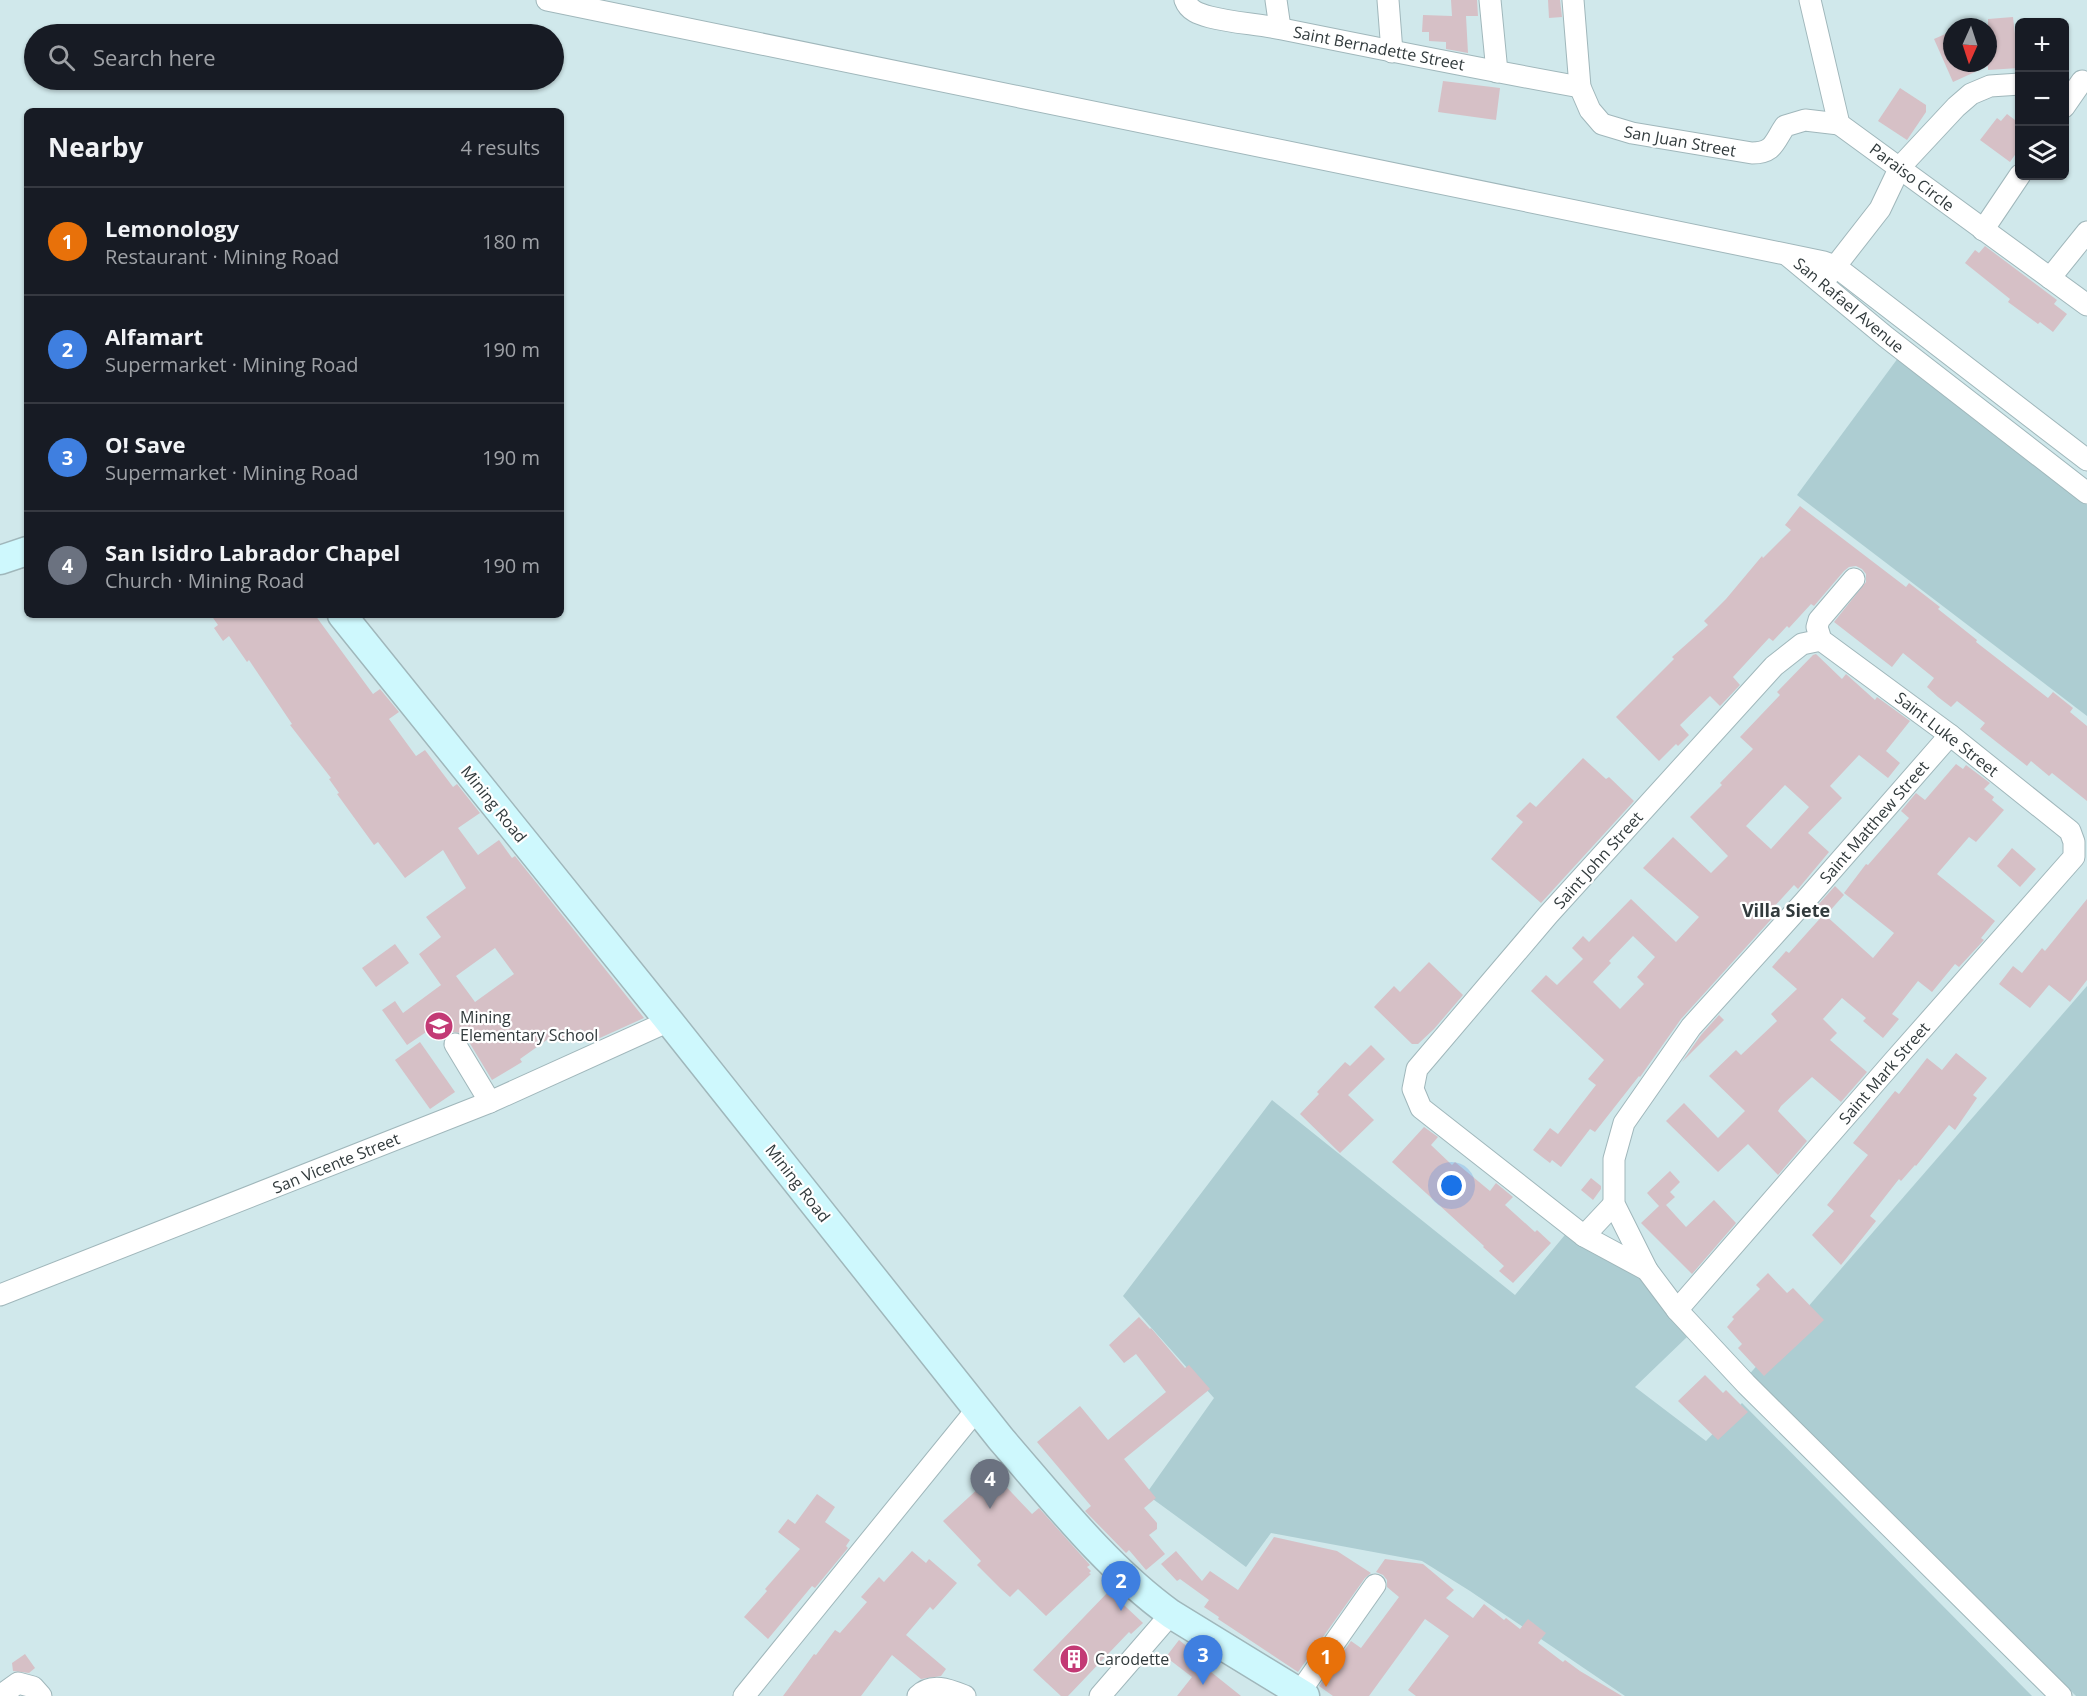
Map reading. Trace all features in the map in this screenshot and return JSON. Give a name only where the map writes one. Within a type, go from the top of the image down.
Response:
[{"type":"street","points":[[547,0],[1787,254]]},
{"type":"street","name":"Saint Bernadette Street","points":[[1185,0],[1187,7],[1209,17],[1280,28],[1392,52],[1580,87]]},
{"type":"street","points":[[1276,0],[1280,28]]},
{"type":"street","points":[[1388,0],[1392,52]]},
{"type":"street","points":[[1490,0],[1497,72]]},
{"type":"street","name":"San Juan Street","points":[[1573,0],[1580,87],[1590,110],[1602,124],[1615,129],[1740,152],[1762,153],[1771,150],[1785,126],[1805,120],[1839,124]]},
{"type":"street","points":[[1810,0],[1839,124]]},
{"type":"street","points":[[2069,98],[2078,81]]},
{"type":"street","points":[[1822,283],[1880,209],[1900,167],[1956,107],[1971,94],[1990,86],[2015,84]]},
{"type":"street","name":"Paraiso Circle","points":[[1839,124],[2087,305]]},
{"type":"street","points":[[1983,230],[2016,180]]},
{"type":"street","points":[[2050,278],[2087,232]]},
{"type":"street","name":"San Rafael Avenue","points":[[1787,254],[1813,258],[1835,266],[2087,460]]},
{"type":"street","name":"San Rafael Avenue","points":[[1787,254],[1886,337],[2087,493]]},
{"type":"street","points":[[1970,403],[1987,383]]},
{"type":"street","points":[[0,561],[24,552]]},
{"type":"street","points":[[1821,640],[1817,627],[1819,620],[1854,579]]},
{"type":"street","name":"Mining Road","points":[[344,618],[977,1409],[1087,1536],[1137,1587],[1171,1614],[1302,1694]]},
{"type":"street","name":"Saint Luke Street","points":[[1821,640],[1950,735],[2070,831]]},
{"type":"street","name":"Saint John Street","points":[[1584,1236],[1421,1108],[1413,1089],[1417,1069],[1548,915],[1774,666],[1802,644],[1821,640]]},
{"type":"street","name":"Saint Matthew Street","points":[[1647,1270],[1614,1204],[1614,1159],[1624,1123],[1691,1027],[1950,735]]},
{"type":"street","name":"Saint Mark Street","points":[[1677,1310],[2074,857],[2074,842],[2070,831]]},
{"type":"street","name":"San Vicente Street","points":[[0,1295],[490,1102],[669,1021]]},
{"type":"street","points":[[455,1044],[490,1102]]},
{"type":"street","points":[[1614,1204],[1584,1236],[1647,1270],[1677,1310],[1746,1384],[2061,1696]]},
{"type":"street","points":[[744,1696],[977,1409]]},
{"type":"street","points":[[1302,1694],[1375,1585]]},
{"type":"street","points":[[1100,1696],[1171,1614]]},
{"type":"street","points":[[0,1696],[18,1683],[33,1687],[41,1696]]},
{"type":"street","points":[[918,1696],[921,1692],[942,1687],[965,1696]]},
{"type":"shaded area","points":[[1898,358],[2087,505],[2087,716],[1797,495]]},
{"type":"shaded area","points":[[2087,986],[2087,1696],[2076,1696],[1747,1377]]},
{"type":"shaded area","points":[[1272,1100],[1515,1295],[1569,1230],[1636,1274],[1687,1337],[1635,1387],[1706,1441],[1742,1403],[2032,1696],[1625,1696],[1422,1561],[1271,1533],[1246,1567],[1146,1494],[1214,1398],[1123,1296]]},
{"type":"building","points":[[1451,0],[1477,0],[1478,16],[1466,16],[1468,53],[1446,49],[1446,42],[1429,41],[1429,32],[1422,32],[1423,15],[1452,16]]},
{"type":"building","points":[[1548,0],[1560,0],[1562,17],[1549,18]]},
{"type":"building","points":[[2013,17],[2015,68],[1997,69],[1997,18]]},
{"type":"building","points":[[1943,35],[1943,59],[1934,39]]},
{"type":"building","points":[[1949,72],[1975,72],[1953,82]]},
{"type":"building","points":[[1443,81],[1500,88],[1496,120],[1438,112]]},
{"type":"building","points":[[1900,88],[1926,105],[1926,112],[1907,140],[1878,121]]},
{"type":"building","points":[[2007,114],[2015,120],[2015,155],[2010,162],[1980,140],[1997,118],[2001,121]]},
{"type":"building","points":[[1985,246],[2057,300],[2054,304],[2067,314],[2053,332],[2008,302],[2010,299],[1965,263],[1975,250],[1979,253]]},
{"type":"building","points":[[1800,506],[1906,587],[1909,583],[1940,607],[1938,609],[1977,640],[1976,642],[2048,698],[2053,692],[2073,708],[2070,712],[2087,726],[2087,801],[2052,773],[2049,776],[2031,761],[2027,766],[1980,729],[1985,723],[1957,701],[1951,707],[1938,697],[1927,687],[1934,678],[1903,653],[1892,667],[1834,622],[1866,582],[1866,574],[1856,566],[1844,571],[1814,606],[1811,604],[1789,628],[1787,626],[1773,641],[1769,638],[1733,677],[1740,685],[1720,706],[1710,696],[1680,725],[1689,735],[1659,761],[1616,717],[1674,659],[1672,657],[1708,625],[1704,621],[1762,556],[1763,558],[1791,530],[1785,525]]},
{"type":"building","points":[[213,618],[317,618],[373,694],[380,689],[399,712],[389,719],[416,756],[425,750],[453,787],[457,784],[480,813],[458,828],[478,855],[499,840],[512,858],[515,856],[644,1018],[591,1042],[581,1029],[564,1041],[558,1032],[520,1059],[522,1062],[492,1080],[466,1037],[461,1033],[452,1032],[444,1020],[407,1045],[382,1010],[395,1001],[403,1013],[441,985],[419,954],[441,937],[426,917],[466,888],[443,850],[405,878],[378,842],[374,845],[337,794],[339,793],[329,779],[331,778],[290,725],[292,724],[249,660],[247,662],[229,636],[223,641],[214,628],[218,625]],"holes":[[[495,948],[514,974],[475,1002],[456,976]]]},
{"type":"building","points":[[1816,654],[1842,679],[1846,674],[1875,700],[1877,697],[1910,721],[1886,751],[1900,763],[1888,778],[1859,755],[1830,786],[1842,798],[1808,833],[1829,852],[1798,889],[1794,885],[1771,910],[1776,914],[1681,1019],[1640,1077],[1595,1132],[1590,1129],[1561,1167],[1552,1160],[1550,1163],[1533,1150],[1550,1128],[1558,1134],[1596,1085],[1588,1079],[1604,1060],[1531,991],[1546,975],[1557,985],[1583,959],[1572,948],[1583,936],[1589,942],[1631,899],[1676,942],[1699,917],[1643,868],[1673,837],[1711,873],[1728,856],[1690,817],[1753,749],[1740,737],[1780,695],[1777,692]],"holes":[[[1785,785],[1809,807],[1771,849],[1746,826]],[[1633,936],[1655,957],[1637,977],[1644,984],[1620,1009],[1593,982]]]},
{"type":"building","points":[[1583,758],[1606,779],[1609,777],[1634,801],[1541,903],[1491,859],[1523,822],[1516,816],[1530,802],[1536,807]]},
{"type":"building","points":[[1956,764],[1963,769],[1966,765],[1990,783],[1984,789],[2004,810],[1976,842],[1969,837],[1937,874],[1995,921],[1981,938],[1984,940],[1959,967],[1955,964],[1932,992],[1918,981],[1892,1014],[1899,1019],[1883,1038],[1863,1021],[1866,1018],[1842,998],[1823,1019],[1837,1033],[1830,1040],[1867,1072],[1841,1102],[1812,1077],[1781,1106],[1778,1111],[1807,1141],[1778,1175],[1748,1144],[1718,1172],[1666,1121],[1684,1103],[1718,1138],[1745,1111],[1709,1076],[1736,1050],[1741,1055],[1777,1021],[1771,1014],[1797,989],[1772,967],[1786,951],[1789,953],[1824,914],[1873,958],[1894,933],[1844,893],[1866,864],[1868,865],[1909,818],[1901,811],[1916,793],[1925,800]]},
{"type":"building","points":[[2012,848],[2036,869],[2020,887],[1997,866]]},
{"type":"building","points":[[1835,886],[1844,895],[1827,914],[1817,906]]},
{"type":"building","points":[[2087,899],[2087,980],[2070,1002],[2049,985],[2030,1008],[1999,984],[2013,966],[2022,973],[2042,948],[2045,951]]},
{"type":"building","points":[[395,944],[409,963],[376,987],[362,968]]},
{"type":"building","points":[[1429,962],[1463,995],[1434,1029],[1418,1044],[1412,1044],[1374,1007],[1394,986],[1400,992]]},
{"type":"building","points":[[1719,1015],[1724,1020],[1682,1062],[1701,1035]]},
{"type":"building","points":[[420,1042],[455,1092],[430,1109],[395,1060]]},
{"type":"building","points":[[1371,1045],[1385,1059],[1348,1095],[1374,1120],[1340,1153],[1300,1114],[1345,1062],[1350,1066]]},
{"type":"building","points":[[1956,1053],[1987,1078],[1973,1095],[1977,1098],[1955,1130],[1949,1125],[1916,1166],[1901,1181],[1899,1179],[1870,1216],[1876,1221],[1841,1265],[1812,1235],[1834,1211],[1827,1205],[1868,1155],[1853,1143],[1895,1091],[1899,1094],[1927,1058],[1942,1070]]},
{"type":"building","points":[[1424,1127],[1438,1137],[1431,1145],[1452,1165],[1455,1162],[1490,1191],[1496,1183],[1513,1197],[1505,1205],[1551,1243],[1513,1283],[1499,1271],[1504,1266],[1484,1246],[1392,1162]]},
{"type":"building","points":[[1670,1171],[1680,1182],[1670,1192],[1675,1197],[1666,1205],[1686,1227],[1714,1200],[1736,1223],[1692,1274],[1641,1223],[1659,1206],[1647,1193]]},
{"type":"building","points":[[1591,1178],[1601,1186],[1593,1200],[1581,1190]]},
{"type":"building","points":[[1768,1273],[1787,1293],[1793,1288],[1824,1320],[1764,1376],[1738,1348],[1742,1344],[1727,1327],[1734,1319],[1732,1317],[1760,1289],[1756,1285]]},
{"type":"building","points":[[1139,1317],[1185,1368],[1189,1365],[1210,1389],[1124,1459],[1156,1498],[1144,1508],[1157,1523],[1157,1529],[1149,1535],[1165,1554],[1146,1570],[1129,1550],[1126,1553],[1085,1511],[1091,1506],[1037,1442],[1080,1406],[1108,1440],[1166,1392],[1136,1354],[1124,1363],[1109,1345]]},
{"type":"building","points":[[1705,1375],[1723,1393],[1726,1390],[1748,1412],[1718,1440],[1678,1401]]},
{"type":"building","points":[[994,1474],[1032,1514],[1039,1508],[1090,1565],[1087,1567],[1091,1574],[1046,1616],[1018,1589],[1010,1597],[1001,1589],[977,1565],[981,1561],[943,1521]]},
{"type":"building","points":[[817,1494],[835,1507],[825,1522],[850,1540],[846,1546],[848,1548],[815,1588],[812,1586],[768,1639],[744,1617],[800,1549],[778,1532],[788,1519],[795,1524]]},
{"type":"building","points":[[1274,1537],[1337,1551],[1371,1573],[1365,1578],[1298,1672],[1218,1619],[1219,1617],[1204,1607],[1209,1600],[1180,1579],[1177,1581],[1161,1564],[1176,1551],[1202,1581],[1210,1571],[1238,1590]]},
{"type":"building","points":[[912,1551],[926,1563],[929,1559],[957,1583],[933,1610],[930,1607],[906,1635],[946,1669],[941,1676],[921,1679],[892,1655],[861,1696],[783,1696],[835,1630],[840,1633],[867,1602],[861,1597],[879,1577],[884,1582]]},
{"type":"building","points":[[1385,1559],[1423,1564],[1454,1590],[1446,1598],[1473,1618],[1484,1604],[1520,1629],[1528,1619],[1546,1633],[1538,1643],[1563,1662],[1565,1660],[1622,1696],[1416,1696],[1408,1690],[1449,1636],[1425,1619],[1369,1696],[1333,1696],[1319,1686],[1351,1641],[1361,1648],[1399,1597],[1387,1587],[1387,1580],[1383,1575],[1376,1572]]},
{"type":"building","name":"Carodette","points":[[1109,1591],[1143,1623],[1131,1634],[1129,1632],[1068,1696],[1061,1696],[1033,1670]]},
{"type":"building","points":[[1179,1640],[1199,1656],[1196,1660],[1241,1696],[1177,1696],[1192,1677],[1166,1657]]},
{"type":"building","points":[[25,1654],[35,1668],[29,1673],[13,1671],[12,1663]]},
{"type":"place","name":"Mining Elementary School","points":[[439,1026]]},
{"type":"place","name":"San Isidro Labrador Chapel","points":[[990,1509]]},
{"type":"place","name":"Alfamart","points":[[1121,1611]]},
{"type":"place","name":"Carodette","points":[[1074,1659]]},
{"type":"place","name":"O! Save","points":[[1203,1685]]},
{"type":"place","name":"Lemonology","points":[[1326,1687]]},
{"type":"district","name":"Villa Siete","points":[[1786,910]]}]
